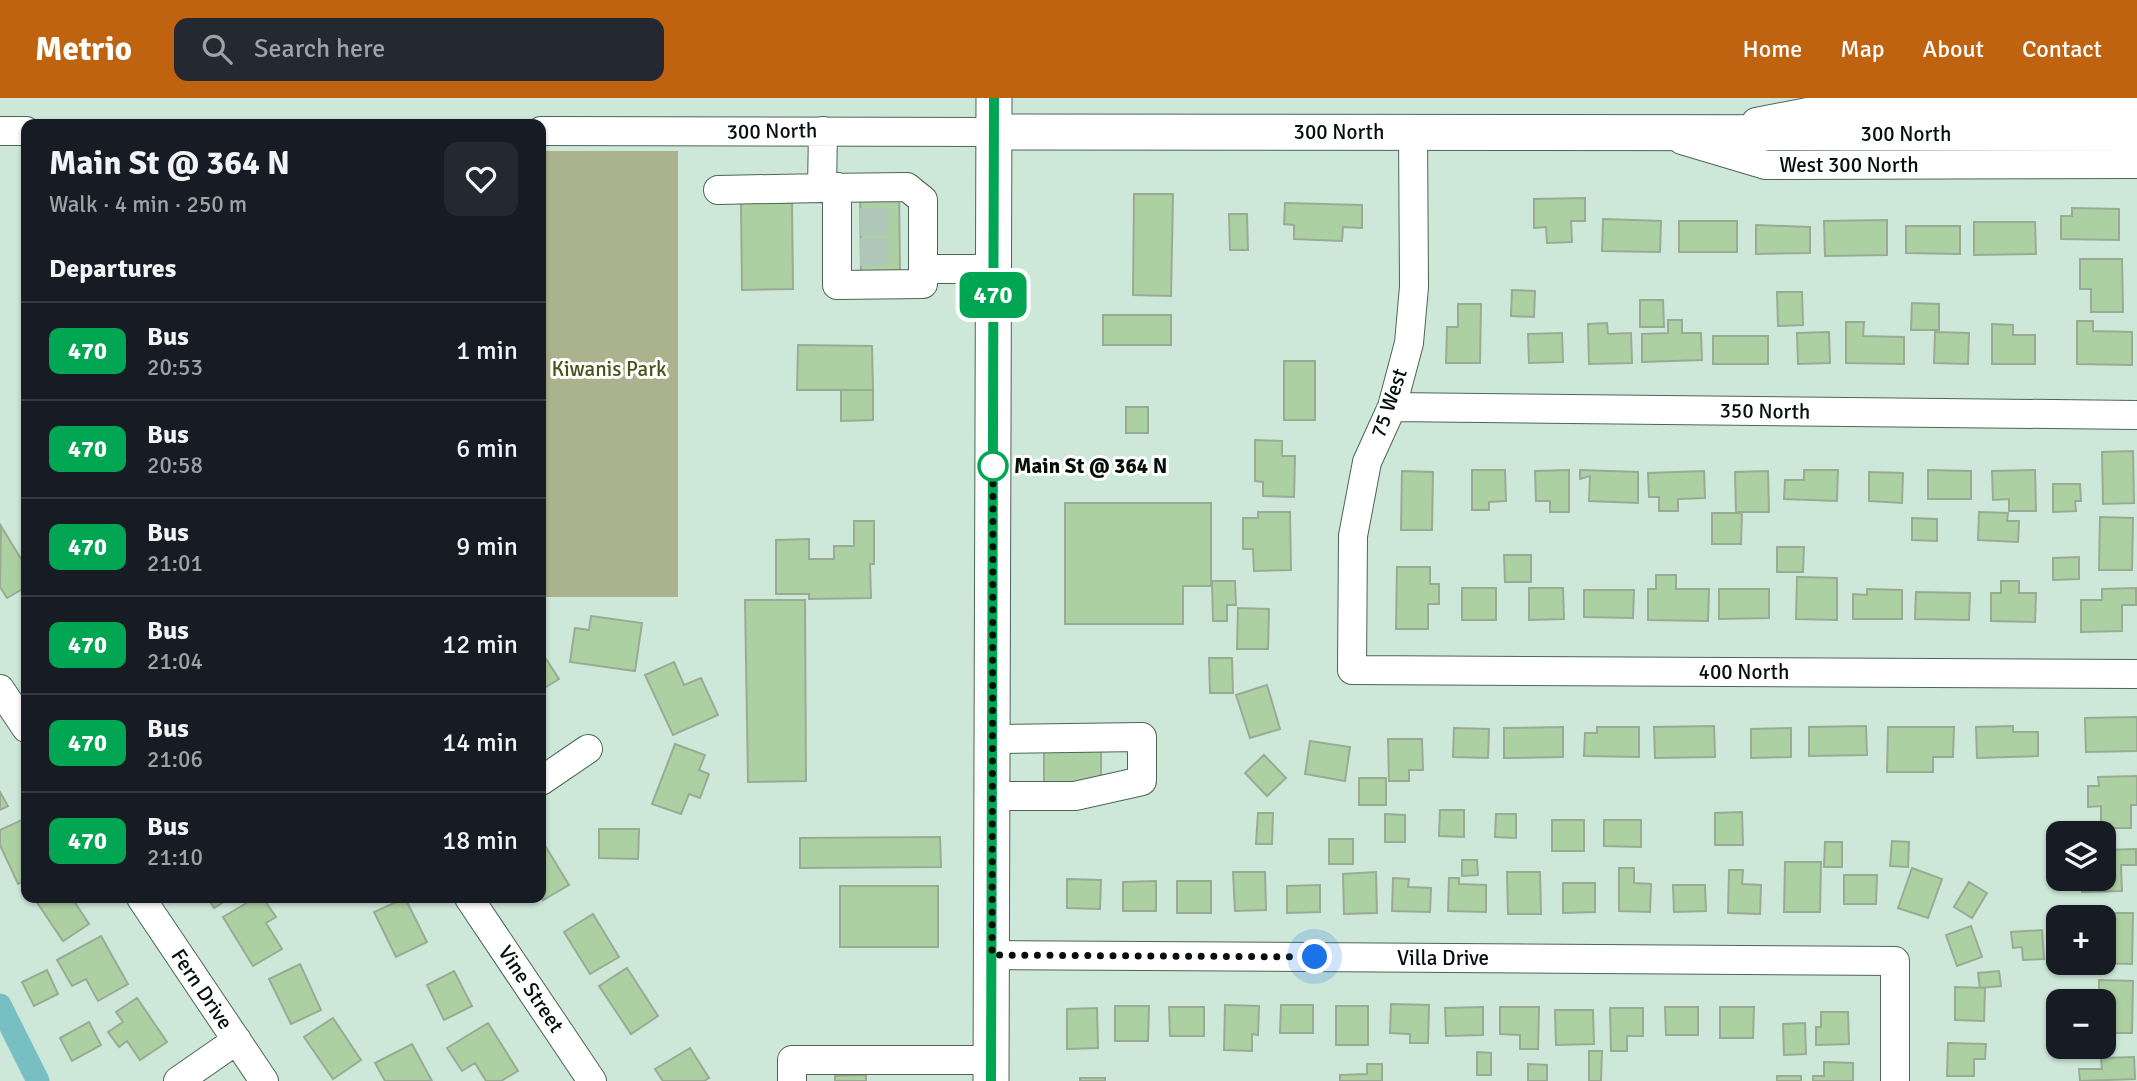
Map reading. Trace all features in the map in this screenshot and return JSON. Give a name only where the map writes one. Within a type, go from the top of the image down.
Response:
[{"type":"main road","name":"300 North","points":[[994,115],[1413,133],[2137,133]]},
{"type":"main road","points":[[991,1070],[994,115]]},
{"type":"street","points":[[1663,134],[1776,120],[1823,108],[2137,107]]},
{"type":"street","name":"300 North","points":[[546,131],[823,131],[994,115]]},
{"type":"street","points":[[0,131],[21,131]]},
{"type":"street","points":[[718,190],[829,187],[907,187],[923,200],[911,221],[915,257],[923,284],[837,285],[849,252],[849,222],[829,187],[823,131]]},
{"type":"street","name":"75 West","points":[[1352,670],[1353,536],[1367,462],[1392,407],[1409,343],[1414,287],[1413,133]]},
{"type":"street","name":"West 300 North","points":[[1663,134],[1766,165],[2137,164]]},
{"type":"street","points":[[915,257],[993,269]]},
{"type":"street","name":"350 North","points":[[1392,407],[2137,415]]},
{"type":"street","name":"400 North","points":[[1352,670],[2137,674]]},
{"type":"street","points":[[0,689],[21,720]]},
{"type":"street","points":[[992,739],[1142,737],[1142,781],[1075,796],[992,796]]},
{"type":"street","points":[[546,778],[588,749]]},
{"type":"street","name":"Fern Drive","points":[[144,903],[264,1081]]},
{"type":"street","name":"Vine Street","points":[[473,903],[592,1081]]},
{"type":"street","name":"Villa Drive","points":[[992,955],[1895,961],[1895,1081]]},
{"type":"street","points":[[178,1081],[237,1040]]},
{"type":"street","points":[[792,1081],[792,1060],[991,1070]]},
{"type":"green space","name":"Kiwanis Park","points":[[546,151],[678,151],[678,597],[546,597]]},
{"type":"building","points":[[860,191],[899,191],[900,271],[861,271]]},
{"type":"building","points":[[1134,194],[1173,194],[1171,296],[1133,295]]},
{"type":"building","points":[[1585,198],[1585,221],[1571,221],[1572,242],[1547,243],[1546,227],[1534,228],[1534,199]]},
{"type":"building","points":[[741,203],[792,203],[793,289],[742,290]]},
{"type":"building","points":[[1285,203],[1362,205],[1362,228],[1343,227],[1342,241],[1294,239],[1294,225],[1284,224]]},
{"type":"building","points":[[2072,208],[2119,209],[2119,240],[2061,239],[2061,216],[2072,216]]},
{"type":"building","points":[[1229,214],[1247,214],[1248,250],[1230,250]]},
{"type":"building","points":[[1603,219],[1661,221],[1660,252],[1602,251]]},
{"type":"building","points":[[1887,220],[1887,255],[1825,256],[1824,221]]},
{"type":"building","points":[[1679,221],[1737,221],[1737,252],[1679,252]]},
{"type":"building","points":[[1974,222],[2035,222],[2036,254],[1974,255]]},
{"type":"building","points":[[1756,225],[1810,227],[1810,253],[1756,254]]},
{"type":"building","points":[[1906,226],[1960,226],[1960,254],[1906,253]]},
{"type":"building","points":[[2080,259],[2122,259],[2123,312],[2091,312],[2091,289],[2080,289]]},
{"type":"building","points":[[1512,290],[1535,291],[1534,317],[1511,316]]},
{"type":"building","points":[[1777,292],[1802,292],[1803,325],[1778,326]]},
{"type":"building","points":[[1640,300],[1663,300],[1664,327],[1640,327]]},
{"type":"building","points":[[1912,303],[1939,304],[1939,330],[1911,330]]},
{"type":"building","points":[[1458,304],[1481,304],[1480,363],[1446,363],[1447,327],[1458,327]]},
{"type":"building","points":[[1103,315],[1171,315],[1171,345],[1103,345]]},
{"type":"building","points":[[1668,320],[1682,320],[1682,333],[1701,333],[1702,360],[1642,362],[1642,334],[1668,333]]},
{"type":"building","points":[[2077,321],[2093,321],[2093,331],[2132,332],[2132,365],[2077,364]]},
{"type":"building","points":[[1846,322],[1864,322],[1863,336],[1904,337],[1904,364],[1846,363]]},
{"type":"building","points":[[1607,323],[1608,334],[1631,333],[1632,363],[1589,364],[1588,324]]},
{"type":"building","points":[[1992,324],[2013,325],[2013,335],[2035,335],[2035,364],[1992,364]]},
{"type":"building","points":[[1829,332],[1830,363],[1798,364],[1797,333]]},
{"type":"building","points":[[1935,332],[1969,333],[1968,364],[1934,363]]},
{"type":"building","points":[[1562,333],[1563,362],[1529,363],[1528,334]]},
{"type":"building","points":[[1713,336],[1768,336],[1768,364],[1713,364]]},
{"type":"building","points":[[798,345],[872,346],[873,390],[797,390]]},
{"type":"building","points":[[1284,361],[1315,361],[1315,420],[1284,420]]},
{"type":"building","points":[[841,390],[873,390],[873,420],[841,421]]},
{"type":"building","points":[[1126,407],[1148,407],[1148,433],[1126,433]]},
{"type":"building","points":[[1255,440],[1282,441],[1282,456],[1295,456],[1294,497],[1263,496],[1263,482],[1255,481]]},
{"type":"building","points":[[2133,451],[2134,503],[2103,504],[2102,452]]},
{"type":"building","points":[[1472,470],[1505,470],[1506,501],[1489,502],[1489,510],[1472,510]]},
{"type":"building","points":[[1569,470],[1569,512],[1550,512],[1550,501],[1536,501],[1535,471]]},
{"type":"building","points":[[1580,470],[1638,472],[1638,503],[1589,501],[1590,476],[1580,479]]},
{"type":"building","points":[[1804,470],[1838,470],[1837,501],[1784,499],[1785,480],[1804,480]]},
{"type":"building","points":[[1928,470],[1971,471],[1971,499],[1928,499]]},
{"type":"building","points":[[2035,470],[2036,511],[2009,511],[2009,499],[1993,500],[1992,471]]},
{"type":"building","points":[[1402,471],[1433,472],[1432,530],[1401,530]]},
{"type":"building","points":[[1704,471],[1705,498],[1678,499],[1678,511],[1659,511],[1659,497],[1649,497],[1648,473]]},
{"type":"building","points":[[1768,471],[1769,512],[1736,512],[1735,472]]},
{"type":"building","points":[[1869,472],[1903,473],[1902,503],[1869,501]]},
{"type":"building","points":[[2053,484],[2080,484],[2081,501],[2075,501],[2076,511],[2053,512]]},
{"type":"building","points":[[1065,503],[1211,503],[1211,586],[1183,586],[1183,624],[1065,624]]},
{"type":"building","points":[[1258,512],[1290,512],[1291,570],[1254,571],[1253,549],[1243,549],[1243,518],[1258,518]]},
{"type":"building","points":[[1979,512],[2008,513],[2007,521],[2019,521],[2018,542],[1978,540]]},
{"type":"building","points":[[1712,513],[1742,513],[1741,544],[1712,544]]},
{"type":"building","points":[[2100,517],[2133,518],[2132,570],[2099,570]]},
{"type":"building","points":[[1912,518],[1937,519],[1937,541],[1912,540]]},
{"type":"building","points":[[854,521],[874,521],[874,564],[870,564],[871,598],[809,599],[809,594],[776,594],[776,540],[809,539],[809,559],[834,559],[834,546],[854,546]]},
{"type":"building","points":[[1,526],[21,559],[21,590],[7,598],[0,587]]},
{"type":"building","points":[[1777,547],[1804,547],[1803,572],[1777,572]]},
{"type":"building","points":[[1504,555],[1531,555],[1531,582],[1505,582]]},
{"type":"building","points":[[2079,557],[2079,579],[2053,580],[2053,558]]},
{"type":"building","points":[[1397,567],[1430,567],[1430,584],[1439,584],[1439,604],[1428,604],[1428,629],[1396,629]]},
{"type":"building","points":[[1656,575],[1676,575],[1676,589],[1709,589],[1708,621],[1648,620],[1648,589],[1656,589]]},
{"type":"building","points":[[1797,577],[1837,578],[1837,620],[1796,619]]},
{"type":"building","points":[[1212,581],[1235,581],[1236,605],[1227,605],[1227,621],[1213,621]]},
{"type":"building","points":[[2001,581],[2019,581],[2019,593],[2036,593],[2035,622],[1991,621],[1991,593],[2001,593]]},
{"type":"building","points":[[1462,588],[1496,588],[1496,620],[1462,620]]},
{"type":"building","points":[[1529,588],[1563,588],[1564,619],[1529,620]]},
{"type":"building","points":[[2136,588],[2136,605],[2122,605],[2122,631],[2081,632],[2081,600],[2102,600],[2102,589]]},
{"type":"building","points":[[1719,589],[1769,589],[1769,618],[1719,619]]},
{"type":"building","points":[[1867,589],[1902,590],[1902,619],[1853,619],[1853,594],[1867,595]]},
{"type":"building","points":[[1584,590],[1634,590],[1633,618],[1584,617]]},
{"type":"building","points":[[1916,592],[1970,593],[1969,620],[1915,619]]},
{"type":"building","points":[[745,600],[805,600],[806,781],[748,782]]},
{"type":"building","points":[[1238,608],[1269,609],[1268,649],[1237,649]]},
{"type":"building","points":[[591,616],[642,623],[635,671],[570,662],[575,628],[589,630]]},
{"type":"building","points":[[1209,658],[1232,658],[1233,693],[1210,693]]},
{"type":"building","points":[[546,659],[559,679],[546,687]]},
{"type":"building","points":[[674,662],[684,685],[701,678],[718,715],[673,735],[645,675]]},
{"type":"building","points":[[1267,685],[1280,729],[1250,738],[1236,695]]},
{"type":"building","points":[[2137,717],[2137,751],[2086,752],[2085,718]]},
{"type":"building","points":[[1714,726],[1715,757],[1655,758],[1654,727]]},
{"type":"building","points":[[1866,726],[1867,755],[1809,756],[1809,727]]},
{"type":"building","points":[[2013,726],[2013,732],[2038,732],[2038,756],[1977,758],[1976,727]]},
{"type":"building","points":[[1563,727],[1563,757],[1504,758],[1504,728]]},
{"type":"building","points":[[1597,727],[1639,727],[1639,757],[1584,756],[1585,733],[1597,733]]},
{"type":"building","points":[[1888,727],[1954,727],[1953,757],[1933,757],[1933,772],[1887,772]]},
{"type":"building","points":[[1454,728],[1489,729],[1488,758],[1453,757]]},
{"type":"building","points":[[1791,728],[1791,757],[1751,758],[1751,729]]},
{"type":"building","points":[[1388,739],[1422,739],[1423,770],[1409,770],[1409,781],[1389,781]]},
{"type":"building","points":[[1310,741],[1350,747],[1345,781],[1305,774]]},
{"type":"building","points":[[675,744],[705,755],[699,770],[709,774],[700,798],[689,794],[681,814],[652,804]]},
{"type":"building","points":[[1044,751],[1101,751],[1101,785],[1044,785]]},
{"type":"building","points":[[1264,755],[1286,778],[1267,796],[1245,773]]},
{"type":"building","points":[[2137,776],[2137,805],[2131,805],[2131,828],[2116,828],[2116,821],[2101,821],[2101,806],[2088,807],[2088,786],[2099,786],[2098,777]]},
{"type":"building","points":[[1359,778],[1386,778],[1386,805],[1359,805]]},
{"type":"building","points":[[0,792],[8,806],[0,810]]},
{"type":"building","points":[[1440,810],[1464,810],[1464,837],[1439,836]]},
{"type":"building","points":[[1742,812],[1743,845],[1715,845],[1715,813]]},
{"type":"building","points":[[1258,813],[1273,813],[1272,844],[1256,844]]},
{"type":"building","points":[[1385,814],[1405,815],[1405,842],[1385,842]]},
{"type":"building","points":[[1496,814],[1516,814],[1516,838],[1495,837]]},
{"type":"building","points":[[21,820],[21,882],[18,884],[0,845],[0,830]]},
{"type":"building","points":[[1552,820],[1584,820],[1584,851],[1552,851]]},
{"type":"building","points":[[1604,820],[1641,820],[1641,847],[1604,846]]},
{"type":"building","points":[[599,829],[639,829],[638,859],[599,858]]},
{"type":"building","points":[[940,837],[941,867],[800,868],[800,838]]},
{"type":"building","points":[[1329,839],[1353,839],[1353,864],[1329,864]]},
{"type":"building","points":[[1892,841],[1909,842],[1908,867],[1890,866]]},
{"type":"building","points":[[1825,842],[1842,842],[1842,867],[1824,867]]},
{"type":"building","points":[[546,847],[569,885],[546,898]]},
{"type":"building","points":[[2136,849],[2136,865],[2121,865],[2122,891],[2082,892],[2116,891],[2116,850]]},
{"type":"building","points":[[1462,860],[1477,860],[1478,875],[1462,876]]},
{"type":"building","points":[[1785,862],[1821,862],[1820,912],[1784,912]]},
{"type":"building","points":[[1619,868],[1634,868],[1634,883],[1651,884],[1650,912],[1619,911]]},
{"type":"building","points":[[1912,868],[1942,879],[1928,918],[1898,908]]},
{"type":"building","points":[[1729,870],[1743,870],[1742,884],[1761,885],[1760,914],[1728,913]]},
{"type":"building","points":[[1233,872],[1265,872],[1266,910],[1235,911]]},
{"type":"building","points":[[1376,872],[1377,913],[1344,914],[1343,874]]},
{"type":"building","points":[[1507,872],[1540,872],[1541,914],[1508,914]]},
{"type":"building","points":[[1844,875],[1877,875],[1876,904],[1844,904]]},
{"type":"building","points":[[1393,878],[1409,879],[1408,887],[1431,888],[1430,912],[1392,911]]},
{"type":"building","points":[[1449,878],[1459,878],[1459,884],[1486,885],[1486,912],[1448,911]]},
{"type":"building","points":[[1067,879],[1101,880],[1100,909],[1067,908]]},
{"type":"building","points":[[1156,881],[1156,911],[1123,911],[1123,882]]},
{"type":"building","points":[[1177,881],[1211,881],[1211,913],[1177,913]]},
{"type":"building","points":[[1969,882],[1987,893],[1972,918],[1954,907]]},
{"type":"building","points":[[1563,883],[1595,883],[1595,912],[1563,913]]},
{"type":"building","points":[[1320,885],[1320,912],[1287,913],[1287,886]]},
{"type":"building","points":[[1673,885],[1705,885],[1706,911],[1674,912]]},
{"type":"building","points":[[840,886],[938,886],[938,947],[840,947]]},
{"type":"building","points":[[37,903],[75,903],[89,924],[63,941]]},
{"type":"building","points":[[247,903],[266,903],[276,917],[266,923],[282,949],[253,966],[223,917]]},
{"type":"building","points":[[394,903],[408,903],[427,942],[396,957],[374,912]]},
{"type":"building","points":[[2116,913],[2133,913],[2132,964],[2116,964]]},
{"type":"building","points":[[593,914],[619,957],[590,974],[564,932]]},
{"type":"building","points":[[1971,926],[1982,957],[1957,966],[1946,935]]},
{"type":"building","points":[[2042,930],[2044,959],[2023,960],[2022,947],[2013,948],[2011,932]]},
{"type":"building","points":[[101,936],[128,984],[98,1001],[86,979],[72,986],[57,960]]},
{"type":"building","points":[[300,964],[321,1010],[291,1024],[269,979]]},
{"type":"building","points":[[627,968],[658,1016],[631,1034],[599,986]]},
{"type":"building","points":[[47,970],[58,994],[34,1006],[22,982]]},
{"type":"building","points":[[454,971],[472,1006],[444,1020],[427,985]]},
{"type":"building","points":[[1999,971],[2001,986],[1980,988],[1978,973]]},
{"type":"building","points":[[2099,980],[2133,981],[2132,1033],[2116,1033],[2116,989],[2099,989]]},
{"type":"building","points":[[1955,987],[1985,988],[1984,1021],[1955,1020]]},
{"type":"building","points":[[137,998],[167,1042],[140,1060],[127,1041],[119,1047],[108,1032],[123,1022],[116,1012]]},
{"type":"building","points":[[1391,1004],[1429,1005],[1428,1043],[1410,1043],[1410,1034],[1390,1033]]},
{"type":"building","points":[[1225,1005],[1259,1006],[1258,1035],[1252,1034],[1252,1051],[1224,1050]]},
{"type":"building","points":[[1281,1005],[1313,1005],[1313,1033],[1280,1033]]},
{"type":"building","points":[[1115,1006],[1149,1006],[1148,1041],[1115,1041]]},
{"type":"building","points":[[1336,1006],[1368,1006],[1368,1045],[1336,1045]]},
{"type":"building","points":[[1169,1007],[1204,1007],[1204,1036],[1170,1036]]},
{"type":"building","points":[[1483,1007],[1483,1035],[1446,1036],[1445,1008]]},
{"type":"building","points":[[1500,1007],[1539,1007],[1538,1049],[1520,1049],[1520,1035],[1500,1034]]},
{"type":"building","points":[[1665,1007],[1698,1007],[1698,1035],[1666,1035]]},
{"type":"building","points":[[1720,1007],[1754,1007],[1753,1038],[1720,1038]]},
{"type":"building","points":[[1097,1008],[1098,1048],[1067,1049],[1067,1009]]},
{"type":"building","points":[[1610,1008],[1643,1008],[1643,1036],[1627,1036],[1627,1051],[1611,1051]]},
{"type":"building","points":[[1555,1010],[1593,1010],[1594,1044],[1556,1045]]},
{"type":"building","points":[[1821,1012],[1848,1012],[1849,1044],[1816,1045],[1816,1027],[1821,1027]]},
{"type":"building","points":[[333,1018],[361,1060],[333,1079],[304,1037]]},
{"type":"building","points":[[89,1022],[101,1045],[72,1061],[60,1038]]},
{"type":"building","points":[[488,1023],[518,1071],[501,1081],[486,1081],[475,1063],[462,1071],[447,1048]]},
{"type":"building","points":[[1805,1023],[1806,1054],[1784,1055],[1783,1024]]},
{"type":"building","points":[[1948,1043],[1986,1044],[1985,1059],[1974,1059],[1974,1076],[1947,1076]]},
{"type":"building","points":[[412,1044],[432,1081],[385,1081],[375,1063]]},
{"type":"building","points":[[690,1048],[709,1078],[704,1081],[663,1081],[655,1069]]},
{"type":"building","points":[[1589,1051],[1602,1051],[1601,1081],[1589,1081]]},
{"type":"building","points":[[1477,1052],[1491,1053],[1491,1075],[1477,1075]]},
{"type":"building","points":[[2134,1057],[2135,1079],[2080,1081],[2079,1069],[2102,1069],[2101,1059]]},
{"type":"building","points":[[1824,1062],[1853,1063],[1853,1081],[1813,1081],[1813,1076],[1824,1076]]},
{"type":"building","points":[[1367,1064],[1382,1064],[1382,1081],[1340,1081],[1340,1075],[1367,1074]]},
{"type":"building","points":[[1528,1064],[1547,1065],[1547,1081],[1528,1081]]},
{"type":"building","points":[[866,1075],[866,1081],[835,1081],[835,1076]]},
{"type":"building","points":[[1777,1076],[1801,1076],[1801,1081],[1777,1081]]},
{"type":"building","points":[[1080,1078],[1105,1078],[1105,1081],[1080,1081]]},
{"type":"waterway","points":[[0,1005],[38,1081]]},
{"type":"tunnel","points":[[860,222],[899,221]]},
{"type":"tunnel","points":[[860,252],[900,252]]},
{"type":"bus line","name":"470","points":[[991,1081],[994,98]]},
{"type":"place","name":"Main St @ 364 N","points":[[993,466]]},
{"type":"route","points":[[993,466],[993,456],[992,955],[1315,957]]}]
